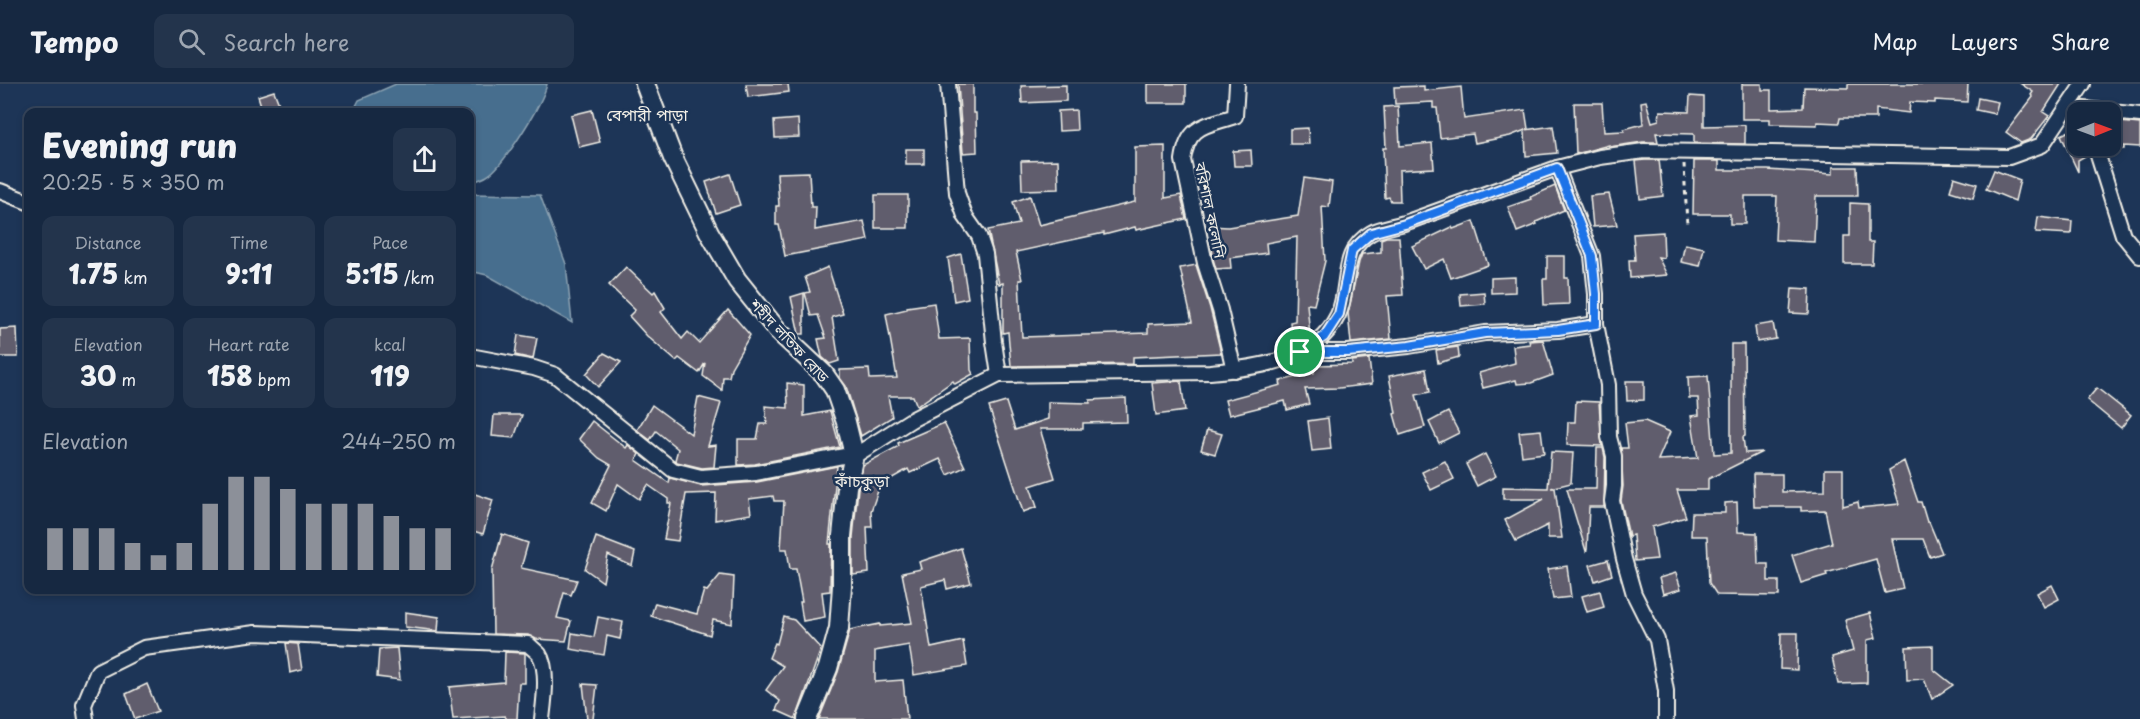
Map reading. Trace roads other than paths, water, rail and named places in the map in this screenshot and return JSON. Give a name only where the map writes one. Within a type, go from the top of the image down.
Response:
[{"type":"street","name":"শহীদ লতিফ রোড","points":[[645,84],[673,158],[709,232],[737,280],[777,331],[824,374],[835,390],[854,454],[846,497],[839,628],[828,668],[807,719]]},
{"type":"street","points":[[948,84],[957,193],[966,216],[979,236],[985,254],[999,375]]},
{"type":"street","name":"বরিশাল কলোনি","points":[[1234,370],[1220,310],[1205,262],[1183,160],[1185,144],[1192,133],[1217,120],[1235,116],[1237,84]]},
{"type":"street","points":[[474,357],[534,368],[555,375],[673,470],[701,477],[756,473],[854,454],[911,420],[999,375],[1210,372],[1278,362],[1324,337],[1339,314],[1352,250],[1371,233],[1405,224],[1557,168],[1600,157],[1644,151],[2008,157],[2042,145],[2081,88]]},
{"type":"street","points":[[2121,114],[2140,115]]},
{"type":"street","points":[[2099,156],[2123,235],[2140,256]]},
{"type":"street","points":[[1557,168],[1592,256],[1596,324],[1608,385],[1610,437],[1614,456],[1612,501],[1634,594],[1658,640],[1666,691],[1666,719]]},
{"type":"street","points":[[0,191],[24,200]]},
{"type":"street","points":[[1300,352],[1348,352],[1409,346],[1485,333],[1558,330],[1596,324]]},
{"type":"street","points":[[86,719],[84,705],[98,670],[144,648],[255,633],[528,644],[539,654],[543,663],[545,690],[542,719]]},
{"type":"water","points":[[396,84],[547,84],[530,119],[512,148],[494,170],[474,181],[474,108],[355,108],[359,100]]},
{"type":"water","points":[[474,194],[540,195],[566,264],[572,323],[487,275],[474,272]]},
{"type":"district","name":"বেপারী পাড়া","points":[[647,114]]},
{"type":"district","name":"কাঁচকুড়া","points":[[862,480]]}]
